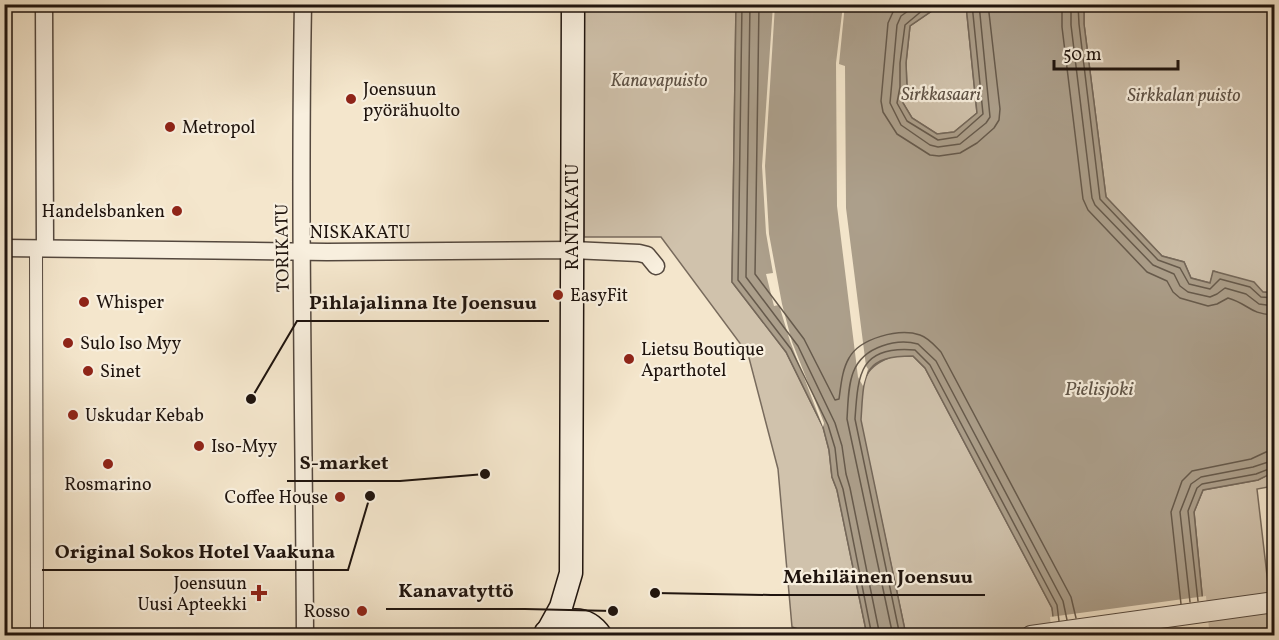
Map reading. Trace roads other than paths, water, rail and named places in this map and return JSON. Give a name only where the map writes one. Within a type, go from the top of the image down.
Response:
[{"type":"main road","name":"RANTAKATU","points":[[546,634],[561,607],[571,573],[573,4]]},
{"type":"main road","name":"RANTAKATU","points":[[571,573],[582,606],[599,633]]},
{"type":"main road","points":[[546,634],[557,623],[571,620],[585,622],[599,633]]},
{"type":"street","points":[[37,636],[44,4]]},
{"type":"street","name":"TORIKATU","points":[[303,4],[301,251],[306,504],[305,636]]},
{"type":"street","name":"NISKAKATU","points":[[4,248],[327,252],[572,250],[639,253],[647,255],[656,266]]},
{"type":"street","points":[[1039,634],[1210,613],[1275,602]]},
{"type":"water","name":"Pielisjoki","points":[[736,5],[936,5],[936,8],[910,26],[906,63],[907,87],[903,103],[912,118],[937,134],[954,132],[977,113],[966,5],[1084,5],[1084,24],[1106,197],[1162,256],[1184,262],[1191,278],[1210,283],[1213,271],[1254,282],[1263,292],[1274,293],[1274,472],[1258,480],[1203,490],[1194,512],[1206,635],[1055,635],[1052,608],[925,368],[913,356],[883,360],[874,365],[865,380],[863,391],[861,420],[906,635],[867,635],[823,427],[786,352],[732,282]]},
{"type":"place","name":"Joensuun pyörähuolto","points":[[351,99]]},
{"type":"place","name":"Metropol","points":[[170,127]]},
{"type":"place","name":"Handelsbanken","points":[[177,211]]},
{"type":"place","name":"EasyFit","points":[[558,295]]},
{"type":"place","name":"Whisper","points":[[84,302]]},
{"type":"place","name":"Sulo Iso Myy","points":[[68,343]]},
{"type":"place","name":"Lietsu Boutique Aparthotel","points":[[629,359]]},
{"type":"place","name":"Sinet","points":[[88,371]]},
{"type":"place","name":"Pihlajalinna Ite Joensuu","points":[[251,399]]},
{"type":"place","name":"Uskudar Kebab","points":[[73,415]]},
{"type":"place","name":"Iso-Myy","points":[[199,446]]},
{"type":"place","name":"Rosmarino","points":[[108,464]]},
{"type":"place","name":"S-market","points":[[485,474]]},
{"type":"place","name":"Original Sokos Hotel Vaakuna","points":[[370,496]]},
{"type":"place","name":"Coffee House","points":[[340,497]]},
{"type":"place","name":"Joensuun Uusi Apteekki","points":[[259,593]]},
{"type":"place","name":"Mehiläinen Joensuu","points":[[655,593]]},
{"type":"place","name":"Rosso","points":[[362,611]]},
{"type":"place","name":"Kanavatyttö","points":[[613,611]]},
{"type":"park label","name":"Kanavapuisto","points":[[659,80]]},
{"type":"park label","name":"Sirkkasaari","points":[[941,94]]},
{"type":"park label","name":"Sirkkalan puisto","points":[[1184,95]]}]
